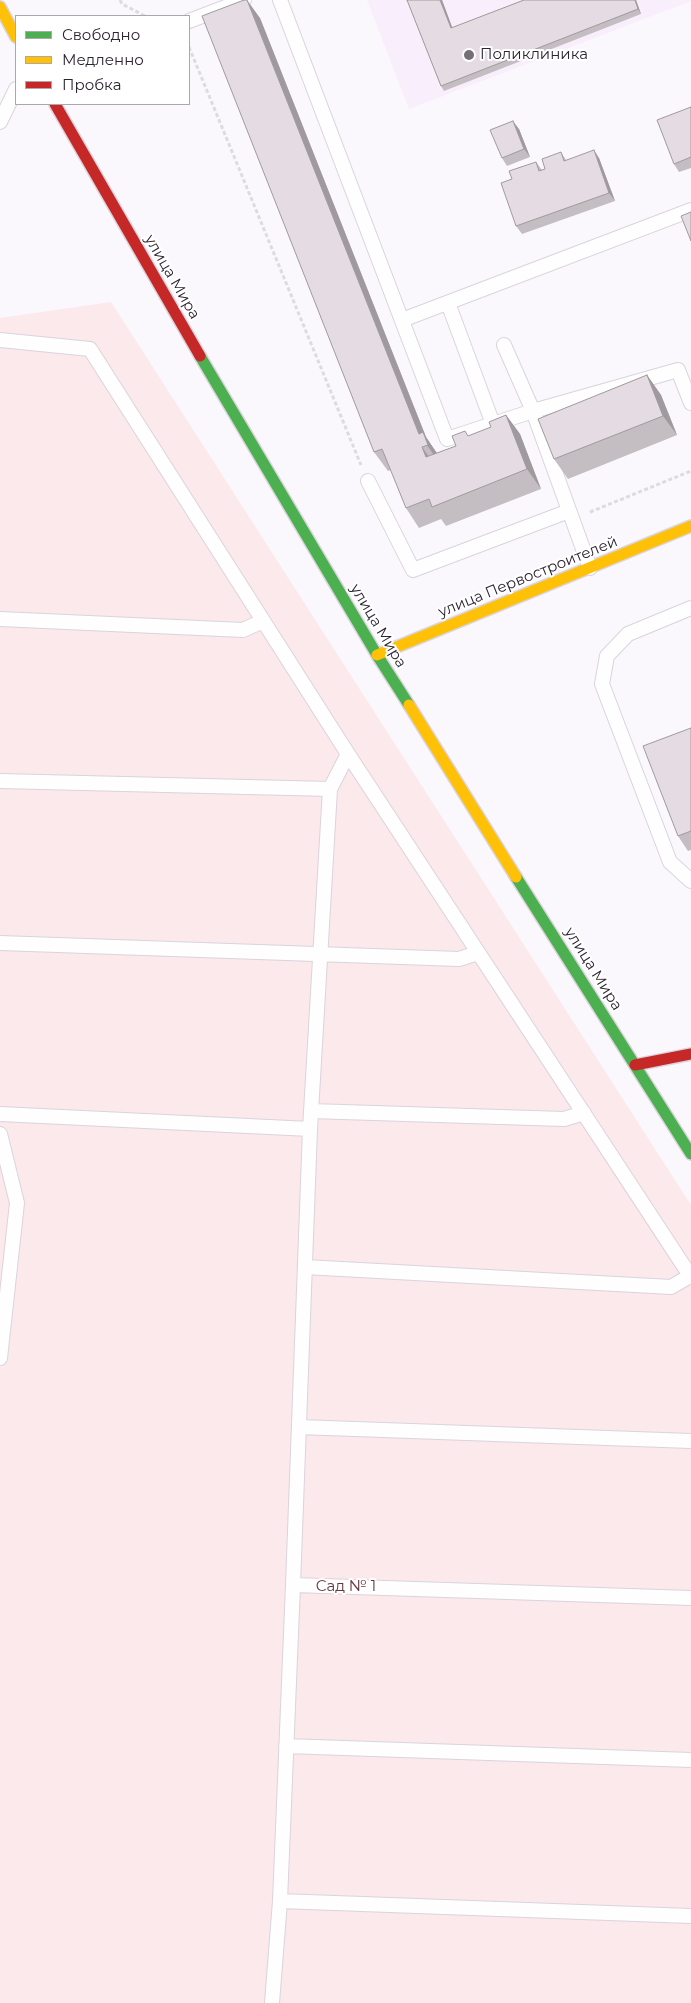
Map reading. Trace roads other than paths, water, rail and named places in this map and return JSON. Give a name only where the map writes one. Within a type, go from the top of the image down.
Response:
[{"type":"main road","points":[[0,7],[15,35]]},
{"type":"main road","name":"улица Мира","points":[[56,105],[240,425],[377,655],[691,1154]]},
{"type":"main road","name":"улица Первостроителей","points":[[377,655],[691,526]]},
{"type":"main road","points":[[635,1065],[691,1054]]},
{"type":"lane","points":[[190,21],[244,0]]},
{"type":"lane","points":[[280,0],[446,439],[533,411],[678,370],[691,402]]},
{"type":"lane","points":[[0,122],[15,91]]},
{"type":"lane","points":[[402,320],[627,236],[691,210]]},
{"type":"lane","points":[[448,303],[493,424]]},
{"type":"lane","points":[[0,340],[90,349],[348,754],[691,1276],[672,1287],[305,1268]]},
{"type":"lane","points":[[504,344],[533,411],[590,568]]},
{"type":"lane","points":[[368,481],[413,570],[570,515]]},
{"type":"lane","points":[[691,608],[628,634],[606,656],[602,684],[670,862],[691,881]]},
{"type":"lane","points":[[0,618],[243,630],[263,621]]},
{"type":"lane","points":[[272,2003],[280,1901],[310,1129],[320,953],[330,789],[348,754]]},
{"type":"lane","points":[[0,781],[330,789]]},
{"type":"lane","points":[[0,943],[460,959],[478,953]]},
{"type":"lane","points":[[311,1111],[564,1119],[584,1113]]},
{"type":"lane","points":[[0,1114],[310,1129]]},
{"type":"lane","points":[[0,1134],[3,1160],[17,1202],[0,1358]]},
{"type":"lane","points":[[299,1427],[691,1441]]},
{"type":"lane","points":[[293,1585],[691,1598]]},
{"type":"lane","points":[[286,1746],[691,1760]]},
{"type":"lane","points":[[280,1901],[691,1916]]},
{"type":"place","name":"Поликлиника","points":[[469,55]]},
{"type":"park label","name":"Сад № 1","points":[[346,1587]]}]
